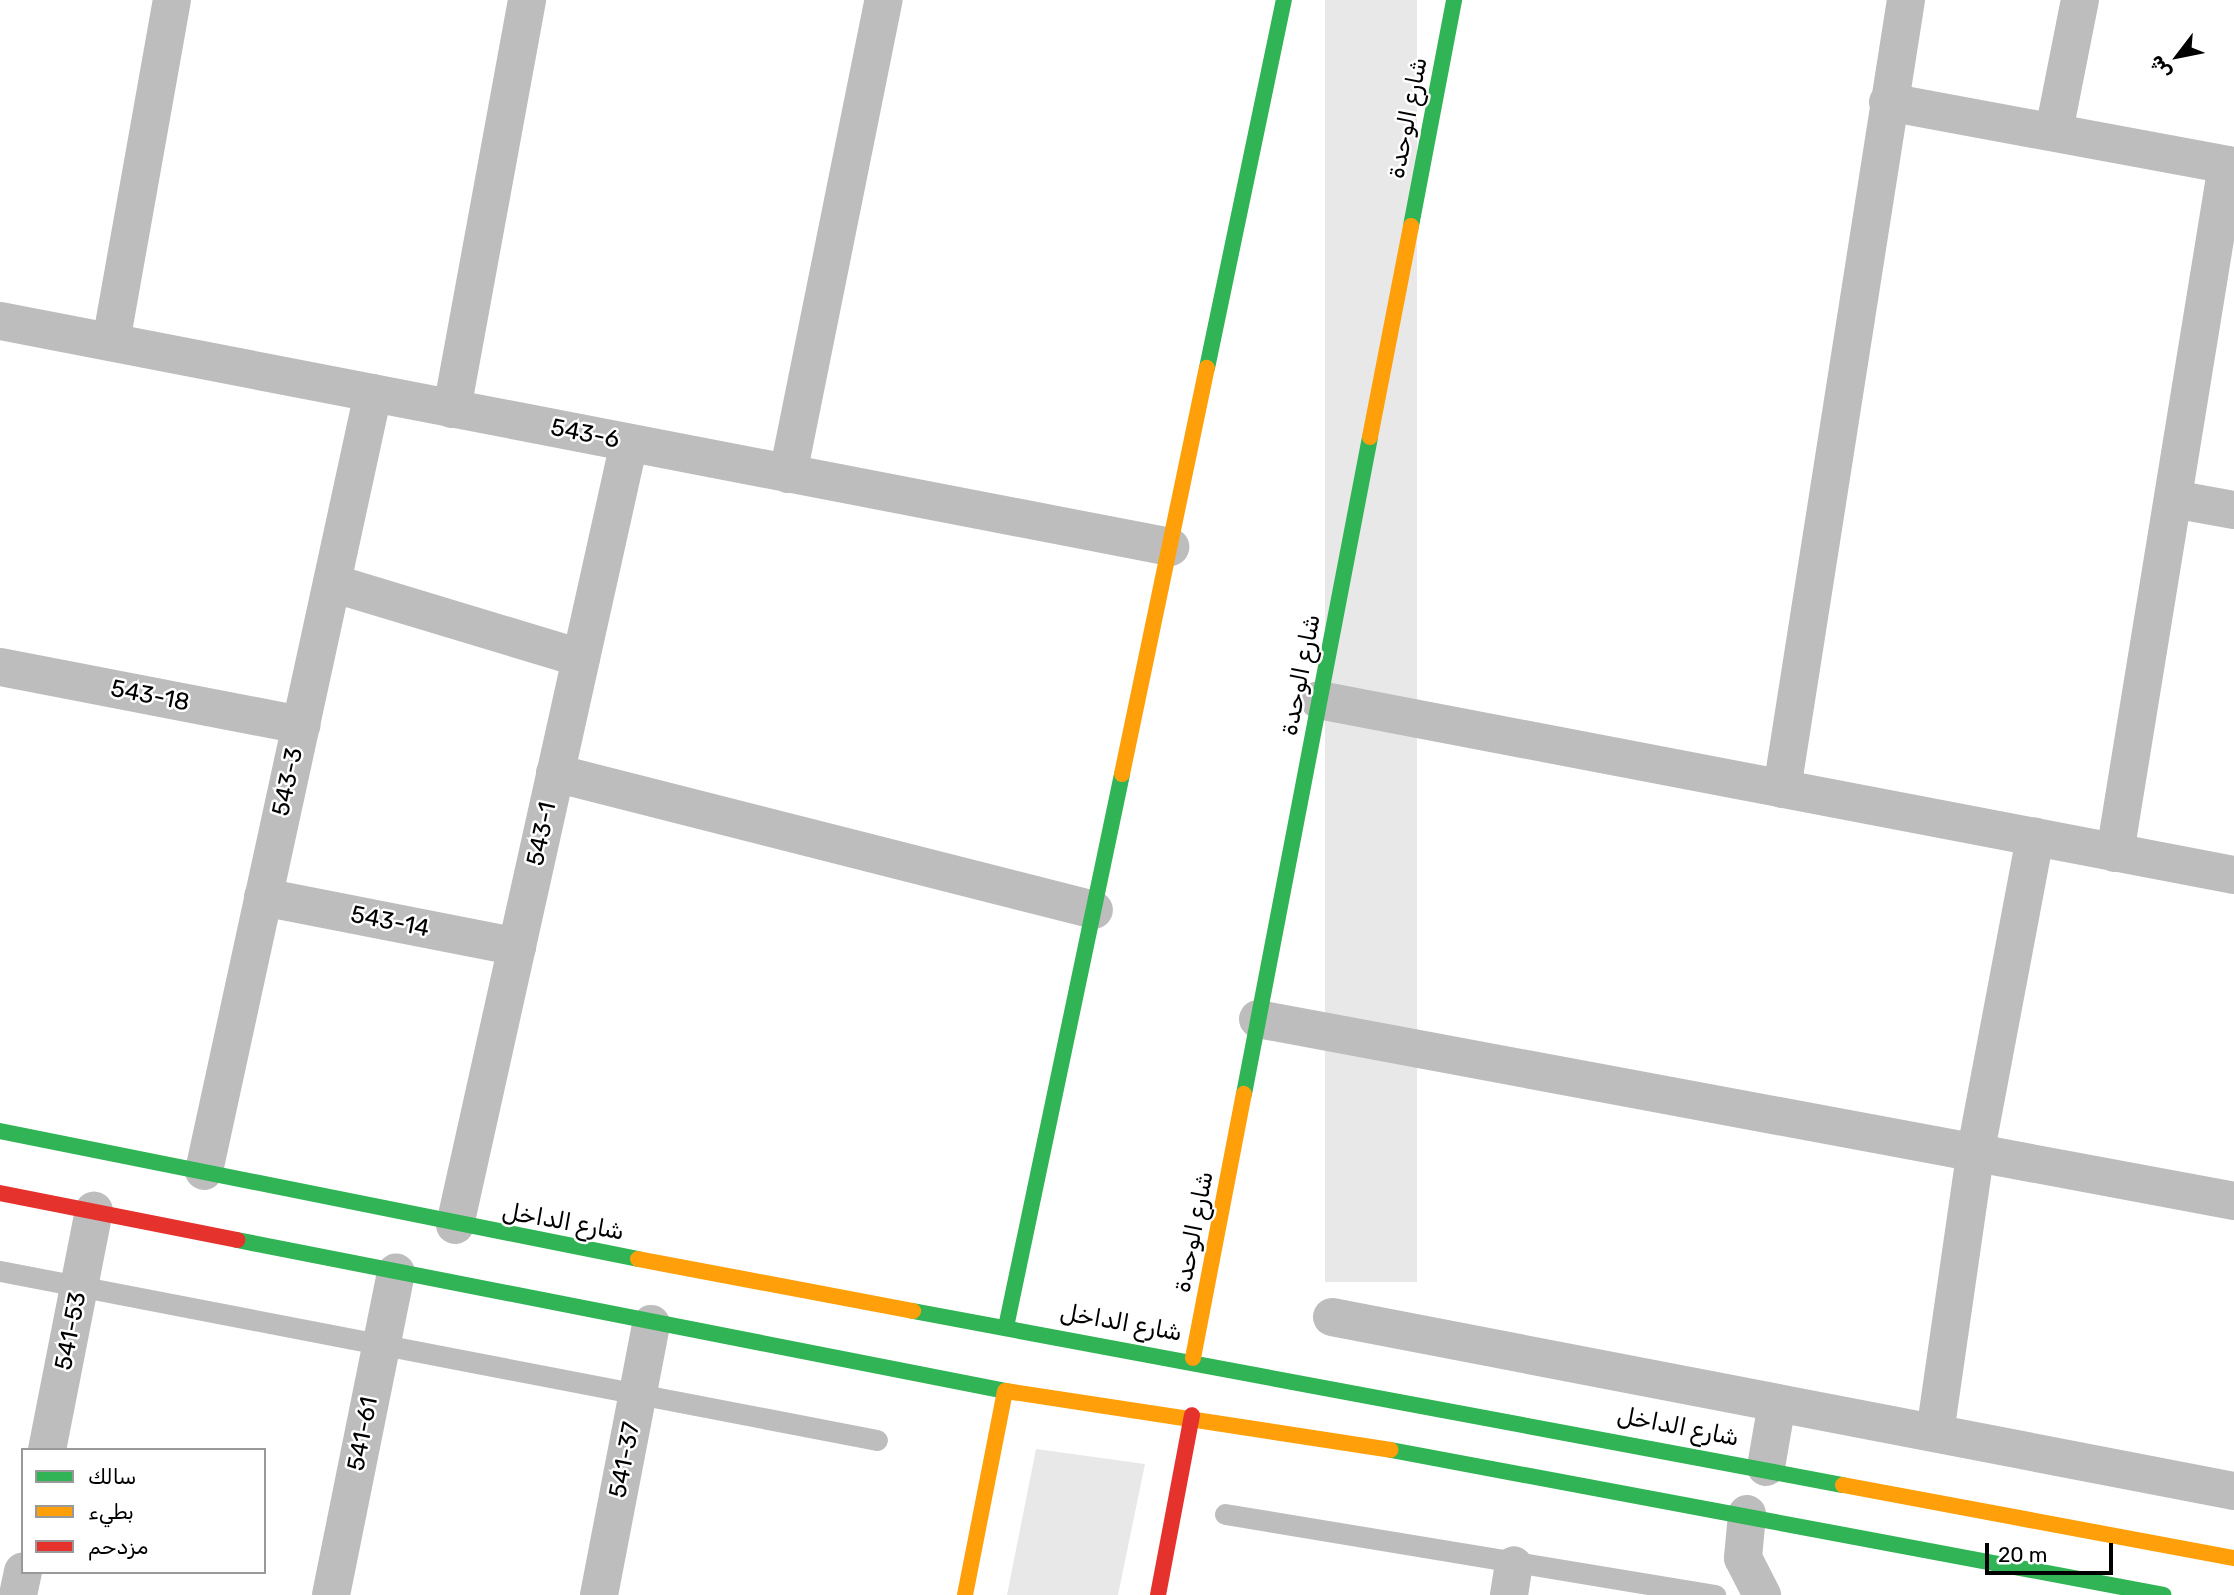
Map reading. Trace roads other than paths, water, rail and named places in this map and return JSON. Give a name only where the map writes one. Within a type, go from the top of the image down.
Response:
[{"type":"main road","points":[[1006,1327],[1284,0]]},
{"type":"main road","name":"شارع الوحدة","points":[[1193,1358],[1454,0]]},
{"type":"main road","name":"شارع الداخل","points":[[0,1131],[204,1171],[455,1225],[1006,1327],[1193,1358],[2234,1558]]},
{"type":"main road","points":[[0,1193],[651,1324],[1005,1391],[1192,1415],[1747,1514],[2043,1583],[2164,1595]]},
{"type":"main road","points":[[965,1595],[1005,1391]]},
{"type":"main road","points":[[1158,1595],[1192,1415]]},
{"type":"street","points":[[111,342],[172,0]]},
{"type":"street","points":[[453,409],[527,0]]},
{"type":"street","points":[[788,474],[884,0]]},
{"type":"street","points":[[1782,789],[1906,0]]},
{"type":"street","points":[[2054,131],[2080,0]]},
{"type":"street","points":[[1888,102],[2231,165],[2115,853]]},
{"type":"street","name":"543-6","points":[[0,321],[1170,547]]},
{"type":"street","name":"543-3","points":[[204,1171],[373,393]]},
{"type":"street","name":"543-1","points":[[455,1225],[629,443]]},
{"type":"street","points":[[2173,499],[2234,510]]},
{"type":"street","points":[[332,583],[581,658]]},
{"type":"street","name":"543-18","points":[[0,667],[301,725]]},
{"type":"street","points":[[1319,701],[2234,875]]},
{"type":"street","points":[[555,773],[1094,911]]},
{"type":"street","points":[[1935,1433],[1976,1150],[2035,837]]},
{"type":"street","name":"543-14","points":[[263,897],[517,947]]},
{"type":"street","points":[[1258,1019],[1976,1150],[2234,1201]]},
{"type":"street","name":"541-53","points":[[47,1448],[94,1212]]},
{"type":"street","name":"541-61","points":[[331,1595],[396,1272]]},
{"type":"street","points":[[1332,1317],[2234,1491]]},
{"type":"street","name":"541-37","points":[[599,1595],[651,1324]]},
{"type":"street","points":[[1766,1467],[1777,1403]]},
{"type":"street","points":[[1747,1514],[1745,1567],[1762,1595]]},
{"type":"street","points":[[18,1595],[23,1574]]},
{"type":"lane","points":[[0,1271],[381,1344],[637,1397],[877,1440]]},
{"type":"lane","points":[[1225,1514],[1512,1580],[1715,1595]]}]
